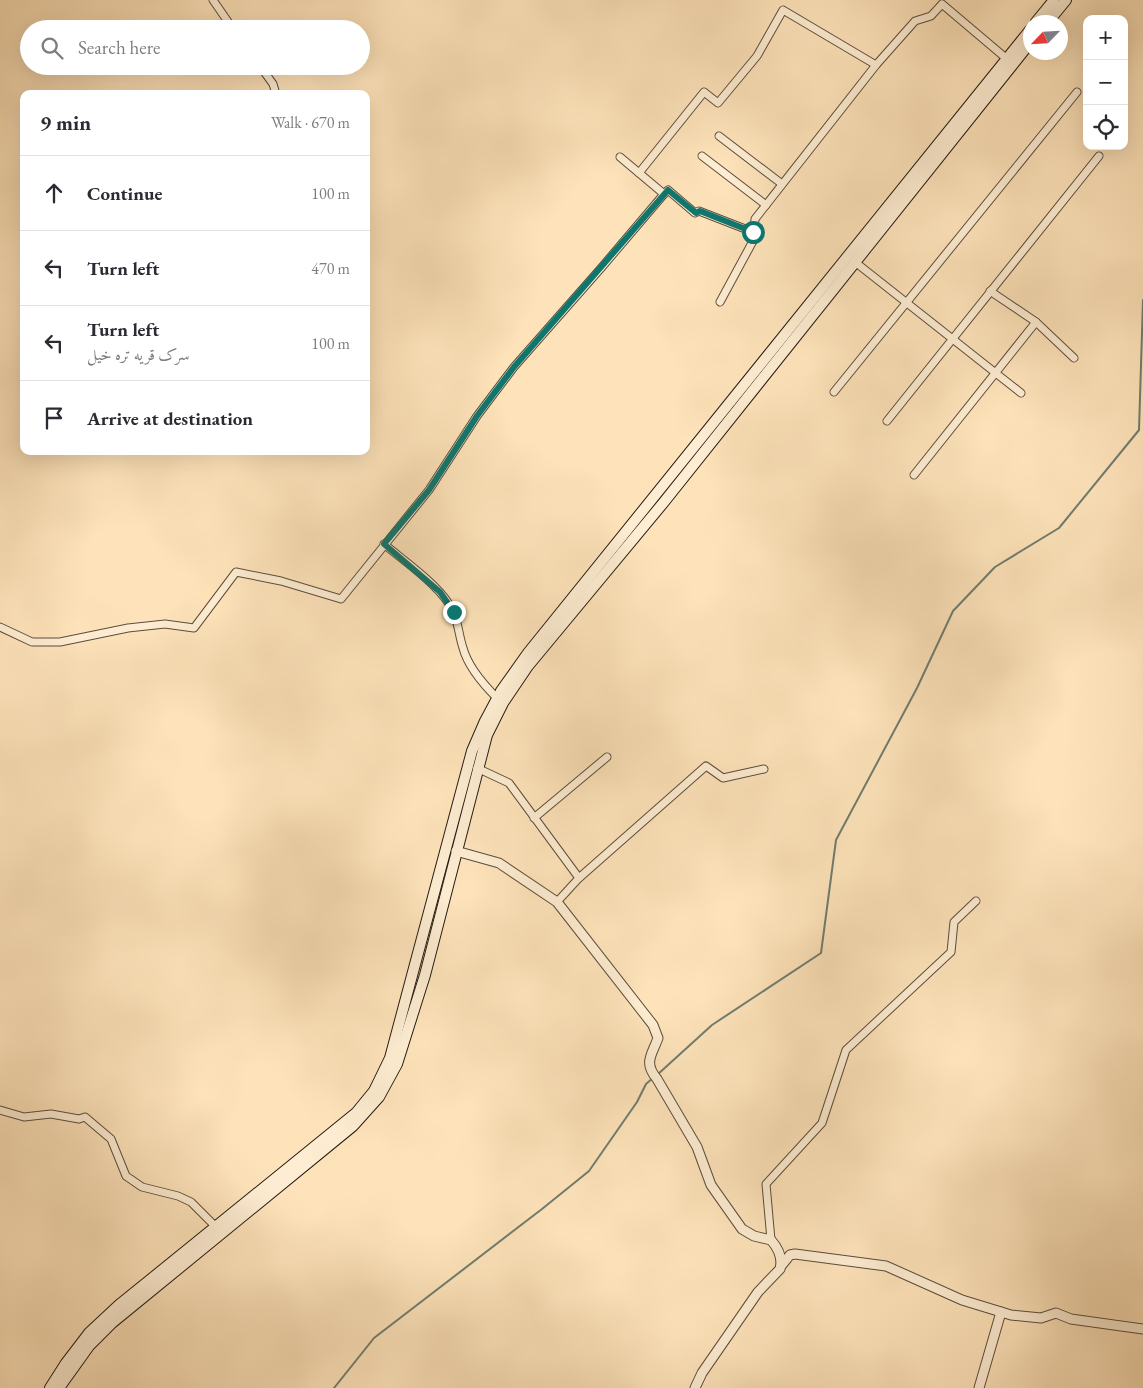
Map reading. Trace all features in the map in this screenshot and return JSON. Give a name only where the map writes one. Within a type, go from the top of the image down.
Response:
[{"type":"main road","points":[[1042,15],[1054,0]]},
{"type":"main road","points":[[1054,15],[1066,0]]},
{"type":"main road","points":[[60,1388],[89,1346],[112,1323],[218,1229],[356,1113],[374,1091],[390,1058],[472,751],[497,698],[534,645],[1023,38]]},
{"type":"main road","points":[[50,1388],[66,1363],[89,1334],[119,1304],[353,1126],[379,1097],[398,1064],[425,975],[477,768],[487,735],[503,703],[528,666],[670,494],[1023,52]]},
{"type":"street","points":[[213,0],[227,20]]},
{"type":"street","points":[[720,302],[753,241],[755,219],[876,65],[915,21],[931,16],[942,4],[1006,59]]},
{"type":"street","points":[[639,173],[704,92],[718,104],[756,56],[783,10],[876,65]]},
{"type":"street","points":[[266,75],[275,90]]},
{"type":"street","points":[[834,392],[1077,92]]},
{"type":"street","points":[[719,136],[782,184]]},
{"type":"street","points":[[702,156],[766,205]]},
{"type":"street","points":[[887,421],[1099,156]]},
{"type":"street","points":[[620,157],[664,194]]},
{"type":"street","points":[[0,627],[32,642],[60,642],[156,624],[194,628],[236,572],[281,581],[341,599],[429,490],[477,416],[514,367],[668,190],[696,213],[700,211],[753,232]]},
{"type":"street","points":[[855,262],[1020,393]]},
{"type":"street","points":[[990,291],[1036,322],[1074,358]]},
{"type":"street","points":[[914,475],[1036,322]]},
{"type":"street","points":[[384,544],[449,602],[454,612],[463,650],[480,679],[497,698]]},
{"type":"street","points":[[534,818],[608,757]]},
{"type":"street","points":[[556,902],[578,878],[706,766],[723,778],[764,769]]},
{"type":"street","points":[[477,768],[509,783],[578,878]]},
{"type":"street","points":[[456,851],[499,863],[556,902],[653,1025],[658,1038],[648,1062],[654,1076],[697,1147],[712,1185],[742,1229],[754,1236],[771,1240]]},
{"type":"street","points":[[781,1266],[778,1250],[771,1240],[766,1184],[822,1123],[846,1050],[951,952],[954,922],[976,901]]},
{"type":"street","points":[[0,1110],[24,1117],[51,1114],[79,1119],[85,1116],[111,1139],[126,1176],[142,1187],[178,1196],[191,1202],[218,1229]]},
{"type":"street","points":[[695,1388],[702,1373],[758,1292],[790,1255],[795,1254],[886,1266],[962,1300],[1011,1315],[1042,1318],[1056,1313],[1071,1319],[1143,1329]]},
{"type":"street","points":[[979,1388],[1001,1312]]},
{"type":"waterway","points":[[657,1075],[712,1025],[821,953],[836,840],[917,688],[953,611],[995,567],[1059,528],[1139,430],[1143,300]]},
{"type":"waterway","points":[[334,1388],[374,1338],[589,1171],[637,1102],[646,1084],[653,1078]]},
{"type":"route","points":[[454,612],[449,602],[440,592],[384,544],[429,490],[477,416],[514,367],[668,190],[696,213],[700,211],[753,232]]}]
